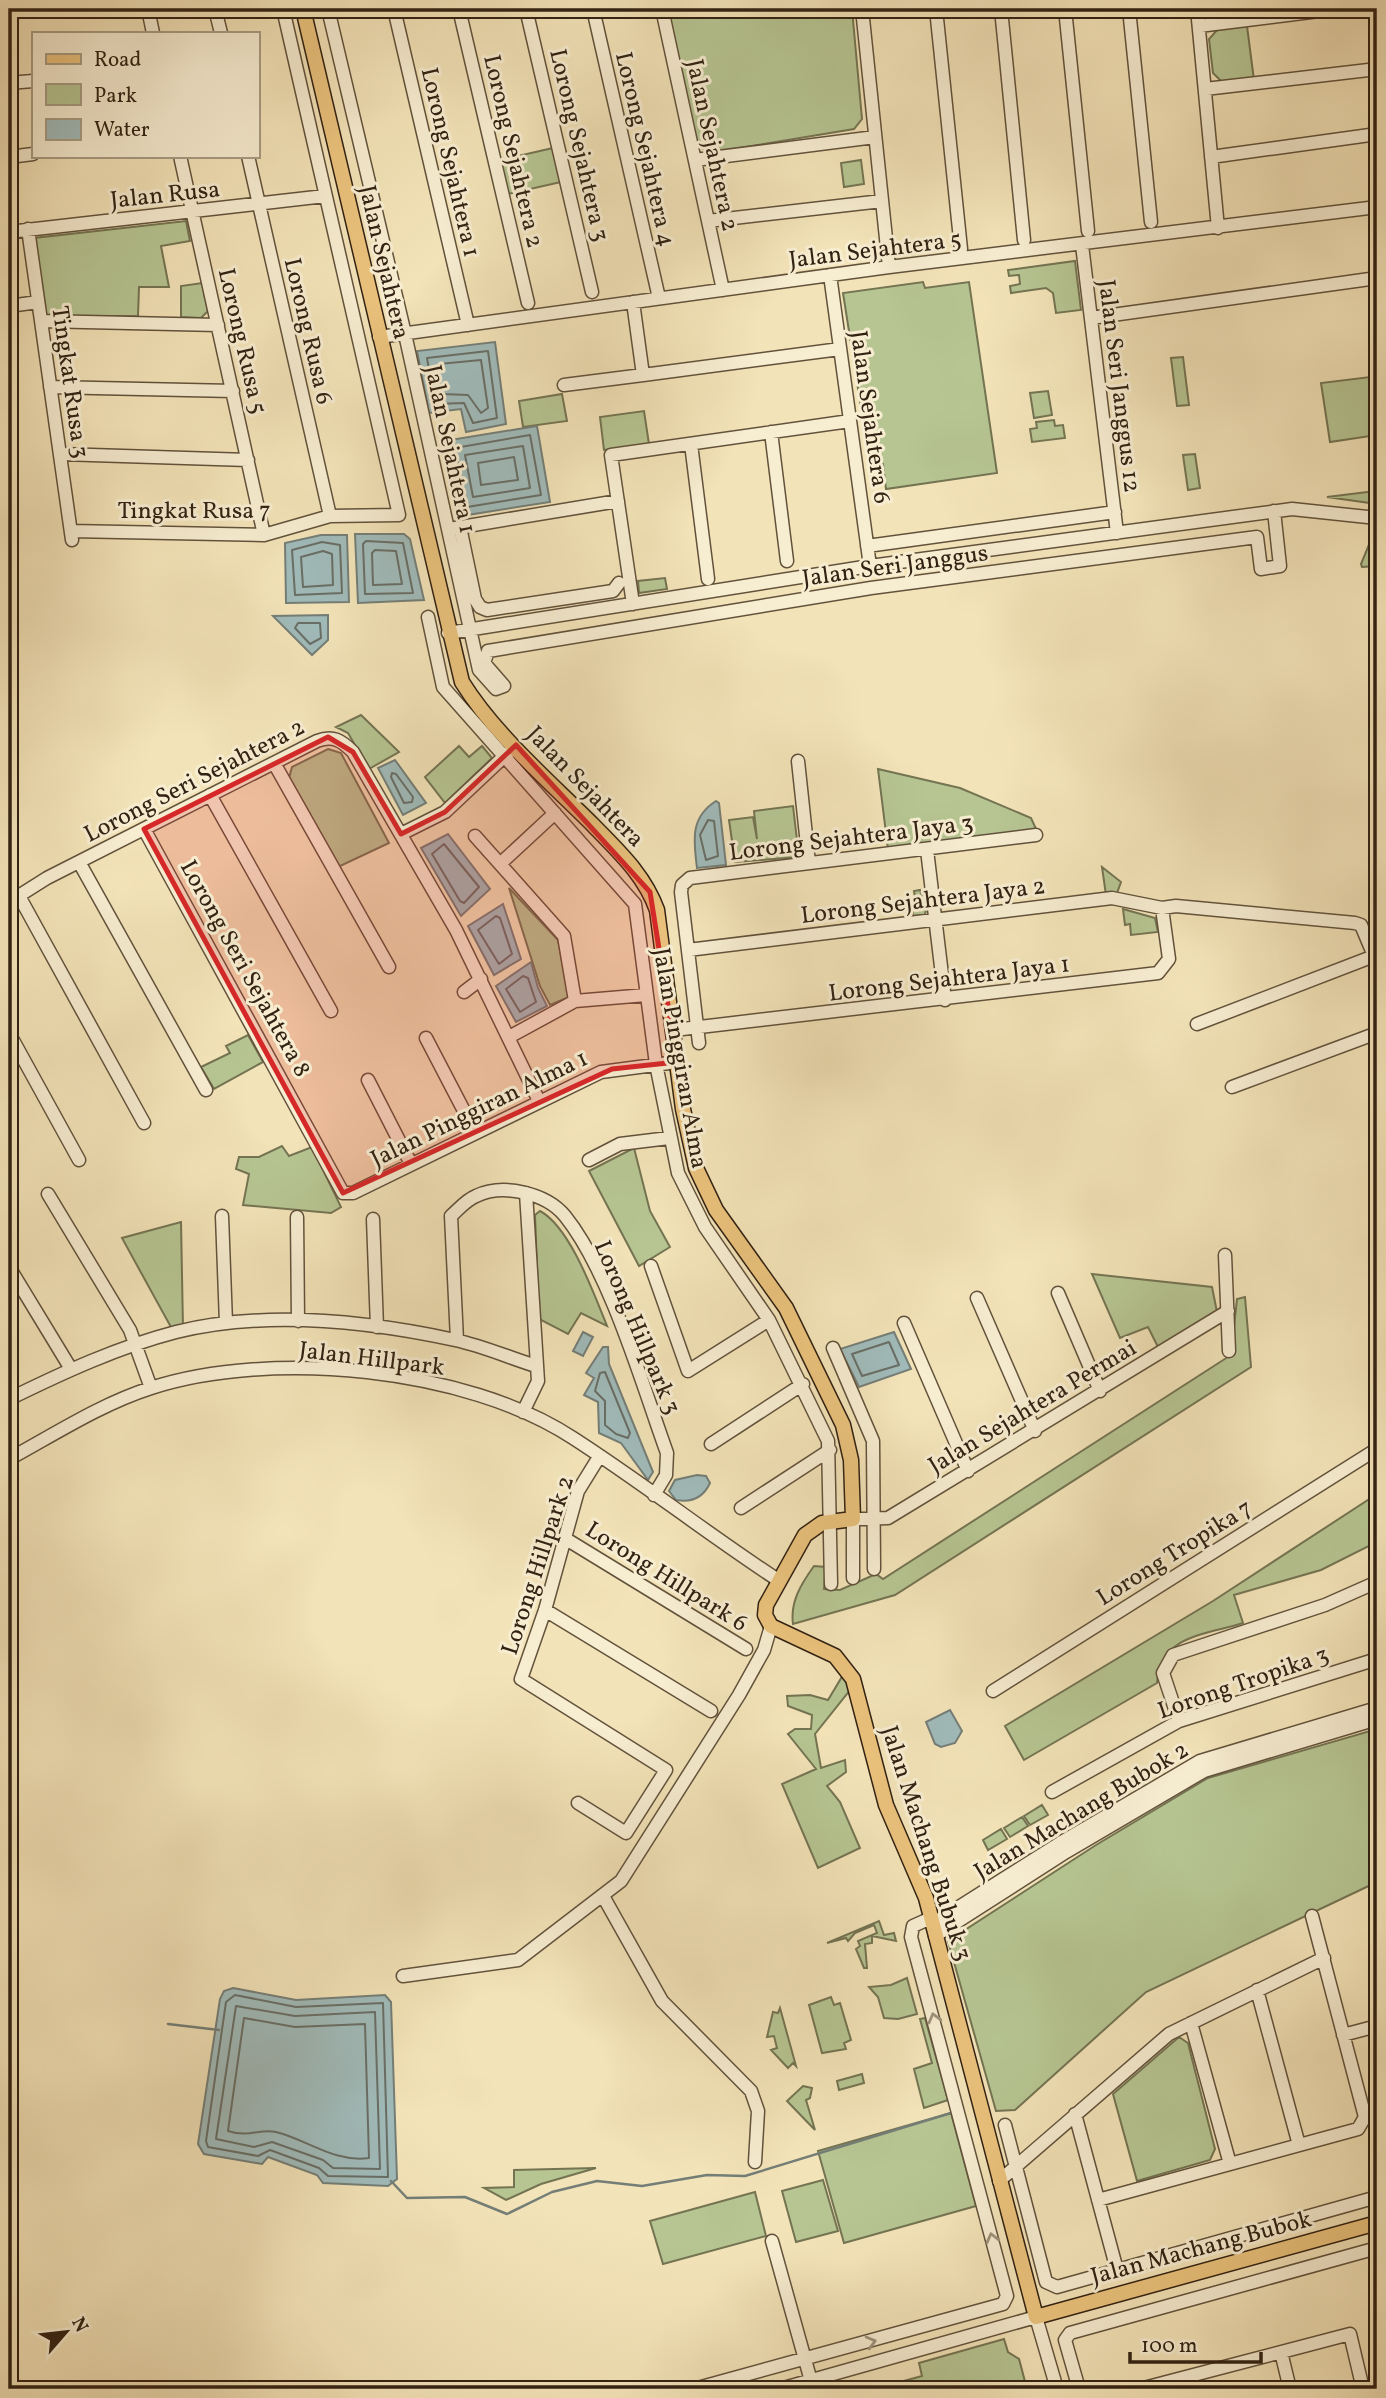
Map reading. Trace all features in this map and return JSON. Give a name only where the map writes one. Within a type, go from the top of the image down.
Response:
[{"type":"main road","name":"Jalan Sejahtera","points":[[303,9],[448,633],[462,682],[472,699],[626,859],[650,892],[657,910],[687,1131],[704,1189],[786,1308],[843,1425],[851,1460],[853,1519]]},
{"type":"main road","points":[[771,1626],[765,1610],[778,1580],[805,1535],[822,1522],[853,1519]]},
{"type":"main road","name":"Jalan Machang Bubuk 3","points":[[771,1626],[826,1651],[850,1672],[886,1805],[919,1879],[933,1926],[1036,2316]]},
{"type":"main road","name":"Jalan Machang Bubok","points":[[1036,2316],[1377,2223]]},
{"type":"street","points":[[148,9],[153,32]]},
{"type":"street","points":[[215,9],[221,32]]},
{"type":"street","points":[[283,9],[325,196]]},
{"type":"street","name":"Jalan Sejahtera 1","points":[[328,9],[454,528],[470,631],[479,670],[496,689]]},
{"type":"street","name":"Lorong Sejahtera 1","points":[[394,9],[468,325]]},
{"type":"street","name":"Lorong Sejahtera 2","points":[[459,9],[528,303]]},
{"type":"street","name":"Lorong Sejahtera 3","points":[[526,9],[593,292]]},
{"type":"street","name":"Lorong Sejahtera 4","points":[[593,9],[659,299]]},
{"type":"street","name":"Jalan Sejahtera 2","points":[[662,9],[723,290]]},
{"type":"street","points":[[862,9],[889,267]]},
{"type":"street","points":[[936,9],[961,249]]},
{"type":"street","points":[[1001,9],[1024,240]]},
{"type":"street","points":[[1065,9],[1088,231]]},
{"type":"street","points":[[1129,9],[1151,222]]},
{"type":"street","points":[[1197,9],[1218,228]]},
{"type":"street","points":[[1199,26],[1263,14],[1335,9]]},
{"type":"street","points":[[1205,89],[1377,69]]},
{"type":"street","points":[[9,83],[32,81]]},
{"type":"street","points":[[1211,157],[1377,134]]},
{"type":"street","points":[[695,160],[875,136]]},
{"type":"street","points":[[9,156],[32,154]]},
{"type":"street","name":"Lorong Rusa 5","points":[[180,158],[264,534]]},
{"type":"street","name":"Lorong Rusa 6","points":[[248,158],[330,516]]},
{"type":"street","name":"Jalan Rusa","points":[[9,232],[325,196]]},
{"type":"street","name":"Tingkat Rusa 7","points":[[71,535],[264,534],[330,516],[399,515],[325,196]]},
{"type":"street","points":[[708,221],[882,201]]},
{"type":"street","name":"Jalan Sejahtera 5","points":[[379,337],[889,267],[1377,207]]},
{"type":"street","name":"Tingkat Rusa 3","points":[[28,229],[71,535]]},
{"type":"street","name":"Jalan Seri Janggus 12","points":[[1082,245],[1117,533]]},
{"type":"street","name":"Jalan Sejahtera 6","points":[[830,275],[870,566]]},
{"type":"street","points":[[1091,318],[1377,278]]},
{"type":"street","points":[[9,306],[38,302]]},
{"type":"street","points":[[633,302],[643,375]]},
{"type":"street","points":[[41,321],[218,325]]},
{"type":"street","points":[[564,385],[840,349]]},
{"type":"street","points":[[50,387],[233,391]]},
{"type":"street","points":[[633,604],[611,455],[850,421]]},
{"type":"street","points":[[771,432],[787,561]]},
{"type":"street","points":[[691,444],[708,579]]},
{"type":"street","points":[[60,454],[248,460]]},
{"type":"street","points":[[618,501],[454,528],[475,599],[480,607],[486,610],[612,591],[619,583]]},
{"type":"street","name":"Jalan Seri Janggus","points":[[448,633],[870,566],[998,551],[1273,511],[1301,510],[1377,518]]},
{"type":"street","name":"Jalan Seri Janggus","points":[[496,689],[505,686],[484,663],[488,651],[746,607],[1256,537],[1261,569],[1280,566],[1273,511]]},
{"type":"street","name":"Jalan Seri Janggus","points":[[867,546],[1115,512]]},
{"type":"street","points":[[998,551],[1001,572]]},
{"type":"street","points":[[742,586],[746,607]]},
{"type":"street","points":[[548,601],[551,618]]},
{"type":"street","name":"Jalan Pinggiran Alma","points":[[428,617],[443,687],[635,904],[656,1064],[669,1138],[686,1194],[720,1252],[769,1320],[803,1384],[830,1450],[831,1584]]},
{"type":"street","name":"Lorong Seri Sejahtera 2","points":[[14,899],[144,828],[317,741],[328,737],[338,739],[353,752],[401,834],[481,979],[539,1101]]},
{"type":"street","points":[[401,834],[445,812],[516,746]]},
{"type":"street","points":[[798,761],[809,863]]},
{"type":"street","points":[[274,763],[389,967]]},
{"type":"street","points":[[210,795],[331,1011]]},
{"type":"street","points":[[500,864],[555,813]]},
{"type":"street","name":"Lorong Seri Sejahtera 8","points":[[144,828],[310,1128],[343,1193]]},
{"type":"street","name":"Lorong Sejahtera Jaya 3","points":[[688,950],[681,892],[682,885],[690,878],[1035,835]]},
{"type":"street","points":[[475,836],[564,936],[575,1001]]},
{"type":"street","points":[[927,850],[945,1000]]},
{"type":"street","points":[[79,862],[206,1090]]},
{"type":"street","name":"Lorong Sejahtera Jaya 2","points":[[688,950],[1112,898],[1162,908],[1176,906],[1355,923],[1361,925],[1376,959]]},
{"type":"street","points":[[14,899],[144,1123]]},
{"type":"street","name":"Lorong Sejahtera Jaya 1","points":[[674,1030],[945,1000],[1158,972],[1168,965],[1169,960],[1162,908]]},
{"type":"street","points":[[688,950],[699,1043]]},
{"type":"street","points":[[1197,1024],[1376,959]]},
{"type":"street","points":[[464,992],[481,979]]},
{"type":"street","points":[[509,1037],[575,1001],[646,995]]},
{"type":"street","points":[[9,1033],[79,1160]]},
{"type":"street","points":[[1232,1087],[1377,1033]]},
{"type":"street","points":[[426,1038],[475,1132]]},
{"type":"street","name":"Jalan Pinggiran Alma 1","points":[[343,1193],[353,1193],[601,1072],[677,1062]]},
{"type":"street","points":[[368,1080],[411,1164]]},
{"type":"street","points":[[589,1160],[621,1144],[669,1138]]},
{"type":"street","name":"Lorong Hillpark 3","points":[[457,1340],[451,1216],[474,1196],[488,1191],[526,1193],[563,1214],[610,1299],[667,1453],[666,1475],[654,1495]]},
{"type":"street","points":[[523,1412],[538,1381],[526,1193]]},
{"type":"street","points":[[48,1194],[137,1345],[151,1388]]},
{"type":"street","points":[[222,1216],[226,1323]]},
{"type":"street","points":[[297,1217],[298,1321]]},
{"type":"street","points":[[373,1219],[377,1327]]},
{"type":"street","points":[[1225,1255],[1229,1352]]},
{"type":"street","points":[[651,1266],[688,1371],[769,1320]]},
{"type":"street","points":[[9,1267],[71,1369]]},
{"type":"street","points":[[1059,1293],[1100,1391]]},
{"type":"street","points":[[977,1298],[1035,1431]]},
{"type":"street","name":"Jalan Sejahtera Permai","points":[[853,1519],[888,1518],[1035,1431],[1228,1311]]},
{"type":"street","points":[[9,1399],[71,1369],[137,1345],[176,1332],[226,1323],[298,1321],[377,1327],[457,1340],[536,1366]]},
{"type":"street","points":[[904,1323],[968,1471]]},
{"type":"street","points":[[833,1348],[873,1441],[874,1569]]},
{"type":"street","name":"Jalan Hillpark","points":[[9,1459],[85,1417],[151,1388],[234,1370],[300,1368],[428,1383],[523,1412],[573,1437],[778,1580]]},
{"type":"street","points":[[711,1444],[803,1384]]},
{"type":"street","name":"Lorong Tropika 7","points":[[993,1691],[1377,1449]]},
{"type":"street","points":[[741,1508],[830,1450]]},
{"type":"street","name":"Lorong Hillpark 2","points":[[578,1804],[626,1833],[666,1770],[521,1679],[545,1610],[578,1491],[599,1457]]},
{"type":"street","name":"Jalan Sejahtera","points":[[853,1519],[853,1578]]},
{"type":"street","name":"Lorong Hillpark 6","points":[[566,1539],[746,1649]]},
{"type":"street","points":[[1179,1721],[1163,1673],[1173,1655],[1325,1605],[1377,1582]]},
{"type":"street","points":[[545,1610],[711,1710]]},
{"type":"street","points":[[402,1976],[518,1960],[603,1896],[626,1874],[739,1696],[764,1650],[771,1626]]},
{"type":"street","name":"Lorong Tropika 3","points":[[1052,1792],[1179,1721],[1377,1659]]},
{"type":"street","name":"Jalan Machang Bubok 2","points":[[994,1892],[1200,1761],[1377,1708]]},
{"type":"street","name":"Jalan Machang Bubok 2","points":[[805,2360],[1003,2304],[1007,2295],[911,1937],[914,1926],[933,1926],[1204,1771],[1377,1719]]},
{"type":"street","points":[[603,1896],[662,2001],[751,2091],[758,2111],[755,2162]]},
{"type":"street","points":[[1098,2200],[1358,2129],[1364,2124],[1365,2118],[1312,1916]]},
{"type":"street","points":[[999,2181],[1169,2034],[1324,1958]]},
{"type":"street","points":[[1257,1990],[1298,2145]]},
{"type":"street","points":[[1191,2023],[1230,2164]]},
{"type":"street","points":[[1343,2035],[1377,2026]]},
{"type":"street","points":[[947,2066],[967,2062]]},
{"type":"street","points":[[1075,2114],[1117,2270]]},
{"type":"street","points":[[1004,2125],[1016,2166]]},
{"type":"street","points":[[968,2144],[988,2138]]},
{"type":"street","name":"Jalan Machang Bubok","points":[[1016,2166],[1046,2282],[1057,2287],[1377,2197]]},
{"type":"street","points":[[772,2241],[811,2381]]},
{"type":"street","points":[[1079,2389],[1065,2340],[1069,2333],[1377,2248]]},
{"type":"street","points":[[780,2389],[1036,2316]]},
{"type":"street","name":"Jalan Machang Bubuk 3","points":[[1036,2316],[1056,2389]]},
{"type":"street","points":[[1147,2388],[1350,2334],[1363,2389]]},
{"type":"street","points":[[1280,2352],[1290,2389]]},
{"type":"street","points":[[694,2389],[805,2360]]},
{"type":"highlighted area","points":[[328,737],[353,752],[401,834],[445,812],[516,745],[650,892],[677,1062],[612,1069],[343,1193],[144,829]]},
{"type":"green space","points":[[852,9],[862,119],[854,129],[709,153],[697,145],[668,11]]},
{"type":"green space","points":[[1247,26],[1254,80],[1223,83],[1213,73],[1209,39],[1218,29]]},
{"type":"green space","points":[[553,148],[561,182],[508,194],[500,160]]},
{"type":"green space","points":[[861,160],[864,184],[844,187],[841,163]]},
{"type":"green space","points":[[186,221],[190,241],[161,246],[169,287],[139,287],[138,316],[44,317],[34,238]]},
{"type":"green space","points":[[1075,261],[1081,310],[1056,313],[1053,293],[1046,288],[1011,293],[1010,286],[1020,284],[1019,275],[1009,276],[1008,270]]},
{"type":"green space","points":[[923,282],[925,288],[969,282],[997,473],[886,489],[883,464],[870,465],[843,293]]},
{"type":"green space","points":[[202,283],[208,311],[201,318],[181,317],[181,286]]},
{"type":"green space","points":[[1183,357],[1189,405],[1177,406],[1171,358]]},
{"type":"green space","points":[[1370,377],[1377,435],[1330,442],[1321,383]]},
{"type":"green space","points":[[1048,391],[1052,415],[1034,418],[1030,393]]},
{"type":"green space","points":[[562,394],[567,421],[523,427],[519,401]]},
{"type":"green space","points":[[644,411],[649,444],[604,450],[600,417]]},
{"type":"green space","points":[[1054,420],[1055,426],[1063,425],[1065,438],[1032,442],[1030,429],[1037,428],[1036,422]]},
{"type":"green space","points":[[1195,454],[1200,488],[1188,490],[1183,455]]},
{"type":"green space","points":[[1375,491],[1377,504],[1327,497]]},
{"type":"green space","points":[[1375,530],[1377,566],[1362,567],[1361,564]]},
{"type":"green space","points":[[665,578],[667,589],[639,593],[638,581]]},
{"type":"green space","points":[[361,715],[399,752],[369,769],[348,733],[336,727]]},
{"type":"green space","points":[[459,746],[469,757],[482,746],[492,758],[445,803],[425,777]]},
{"type":"green space","points":[[328,749],[341,753],[389,843],[336,868],[289,778],[292,767]]},
{"type":"green space","points":[[878,769],[960,788],[1031,818],[1037,831],[888,849]]},
{"type":"green space","points":[[793,806],[799,857],[735,862],[729,820],[753,817],[757,839],[754,811]]},
{"type":"green space","points":[[1102,867],[1121,882],[1117,893],[1106,895]]},
{"type":"green space","points":[[509,888],[558,940],[569,997],[550,1005],[540,986]]},
{"type":"green space","points":[[920,890],[926,910],[924,918],[913,919],[913,909],[917,908],[914,891]]},
{"type":"green space","points":[[1123,909],[1155,918],[1158,932],[1131,935],[1130,924],[1125,925]]},
{"type":"green space","points":[[248,1035],[263,1062],[214,1089],[201,1067],[230,1053],[226,1046]]},
{"type":"green space","points":[[282,1146],[289,1156],[312,1147],[341,1207],[331,1213],[243,1205],[249,1174],[236,1169],[239,1157],[259,1157]]},
{"type":"green space","points":[[634,1148],[650,1211],[670,1247],[639,1266],[589,1171]]},
{"type":"green space","points":[[540,1211],[551,1219],[571,1246],[607,1326],[581,1313],[568,1334],[539,1319],[535,1215]]},
{"type":"green space","points":[[181,1222],[183,1328],[172,1329],[122,1238]]},
{"type":"green space","points":[[1092,1274],[1212,1287],[1217,1312],[1158,1347],[1148,1327],[1120,1338]]},
{"type":"green space","points":[[1245,1297],[1251,1367],[895,1595],[793,1624],[793,1608],[798,1594],[814,1566],[826,1567],[824,1589],[840,1590],[876,1574],[883,1579],[1231,1355],[1237,1299]]},
{"type":"green space","points":[[1377,1494],[1377,1540],[1371,1545],[1321,1570],[1234,1595],[1243,1623],[1200,1635],[1176,1646],[1166,1655],[1157,1683],[1024,1760],[1005,1726],[1213,1601]]},
{"type":"green space","points":[[843,1675],[850,1690],[815,1734],[821,1768],[845,1760],[846,1772],[827,1786],[840,1802],[860,1848],[818,1868],[782,1784],[816,1769],[788,1734],[795,1729],[811,1729],[812,1715],[788,1706],[787,1696],[810,1695],[828,1700]]},
{"type":"green space","points":[[1377,1729],[1377,1882],[1146,1992],[1015,2110],[996,2111],[948,1941],[1096,1845],[1208,1778]]},
{"type":"green space","points":[[1042,1805],[1048,1815],[1030,1825],[1024,1816]]},
{"type":"green space","points":[[1022,1817],[1028,1826],[1010,1837],[1004,1828]]},
{"type":"green space","points":[[1001,1829],[1007,1839],[988,1850],[983,1840]]},
{"type":"green space","points":[[879,1921],[884,1935],[894,1933],[896,1941],[872,1936],[872,1943],[865,1944],[867,1968],[864,1968],[856,1949],[860,1946],[858,1941],[877,1933],[874,1925],[855,1933],[848,1941],[846,1938],[827,1943]]},
{"type":"green space","points":[[907,1978],[917,2014],[898,2019],[884,2018],[878,1997],[869,1987],[891,1985]]},
{"type":"green space","points":[[831,1997],[834,2005],[840,2003],[851,2040],[844,2043],[846,2049],[822,2053],[809,2005]]},
{"type":"green space","points":[[780,2008],[796,2066],[793,2063],[788,2068],[771,2050],[777,2048],[774,2036],[767,2037],[773,2012],[778,2013]]},
{"type":"green space","points":[[925,2018],[948,2100],[924,2108],[914,2069],[932,2063],[920,2019]]},
{"type":"green space","points":[[1179,2037],[1188,2043],[1215,2149],[1210,2160],[1137,2181],[1113,2094]]},
{"type":"green space","points":[[862,2074],[864,2083],[839,2090],[837,2081]]},
{"type":"green space","points":[[803,2086],[812,2088],[810,2098],[806,2100],[815,2130],[787,2101]]},
{"type":"green space","points":[[951,2113],[976,2206],[844,2243],[818,2151]]},
{"type":"green space","points":[[596,2168],[541,2184],[506,2200],[484,2188],[514,2187],[514,2170]]},
{"type":"green space","points":[[823,2180],[838,2231],[796,2242],[782,2191]]},
{"type":"green space","points":[[755,2192],[766,2236],[663,2264],[650,2221]]},
{"type":"green space","points":[[1004,2339],[1008,2352],[1019,2359],[1027,2389],[874,2389],[922,2376],[919,2363]]},
{"type":"water","points":[[495,342],[506,424],[466,432],[461,409],[429,413],[417,351]]},
{"type":"water","points":[[537,426],[550,502],[461,516],[444,441]]},
{"type":"water","points":[[355,534],[404,534],[410,539],[424,600],[358,603]]},
{"type":"water","points":[[321,535],[347,535],[349,602],[286,603],[285,543]]},
{"type":"water","points":[[328,615],[328,640],[312,655],[273,616]]},
{"type":"water","points":[[395,760],[426,803],[403,815],[378,768]]},
{"type":"water","points":[[716,801],[719,803],[726,865],[697,868],[697,823],[707,808]]},
{"type":"water","points":[[448,834],[490,889],[461,916],[421,848]]},
{"type":"water","points":[[503,904],[521,959],[494,975],[468,926]]},
{"type":"water","points":[[531,962],[538,988],[547,1006],[516,1022],[496,986]]},
{"type":"water","points":[[583,1332],[593,1337],[583,1356],[573,1351]]},
{"type":"water","points":[[894,1332],[911,1369],[859,1387],[840,1349]]},
{"type":"water","points":[[603,1347],[608,1347],[609,1364],[653,1472],[648,1480],[621,1443],[599,1433],[598,1402],[584,1395],[594,1378],[586,1373]]},
{"type":"water","points":[[697,1475],[706,1476],[710,1483],[704,1492],[692,1500],[676,1500],[669,1491],[675,1480]]},
{"type":"water","points":[[950,1710],[962,1731],[955,1743],[941,1747],[935,1744],[926,1722]]},
{"type":"water","points":[[233,1988],[296,2000],[385,1995],[391,2002],[397,2179],[388,2186],[323,2183],[317,2175],[268,2157],[262,2164],[204,2154],[198,2144],[220,1999],[224,1991]]},
{"type":"waterway","points":[[168,2024],[219,2030]]},
{"type":"waterway","points":[[391,2181],[407,2198],[465,2197],[507,2214],[552,2192],[597,2181],[642,2186],[707,2175],[745,2176],[951,2113]]}]
